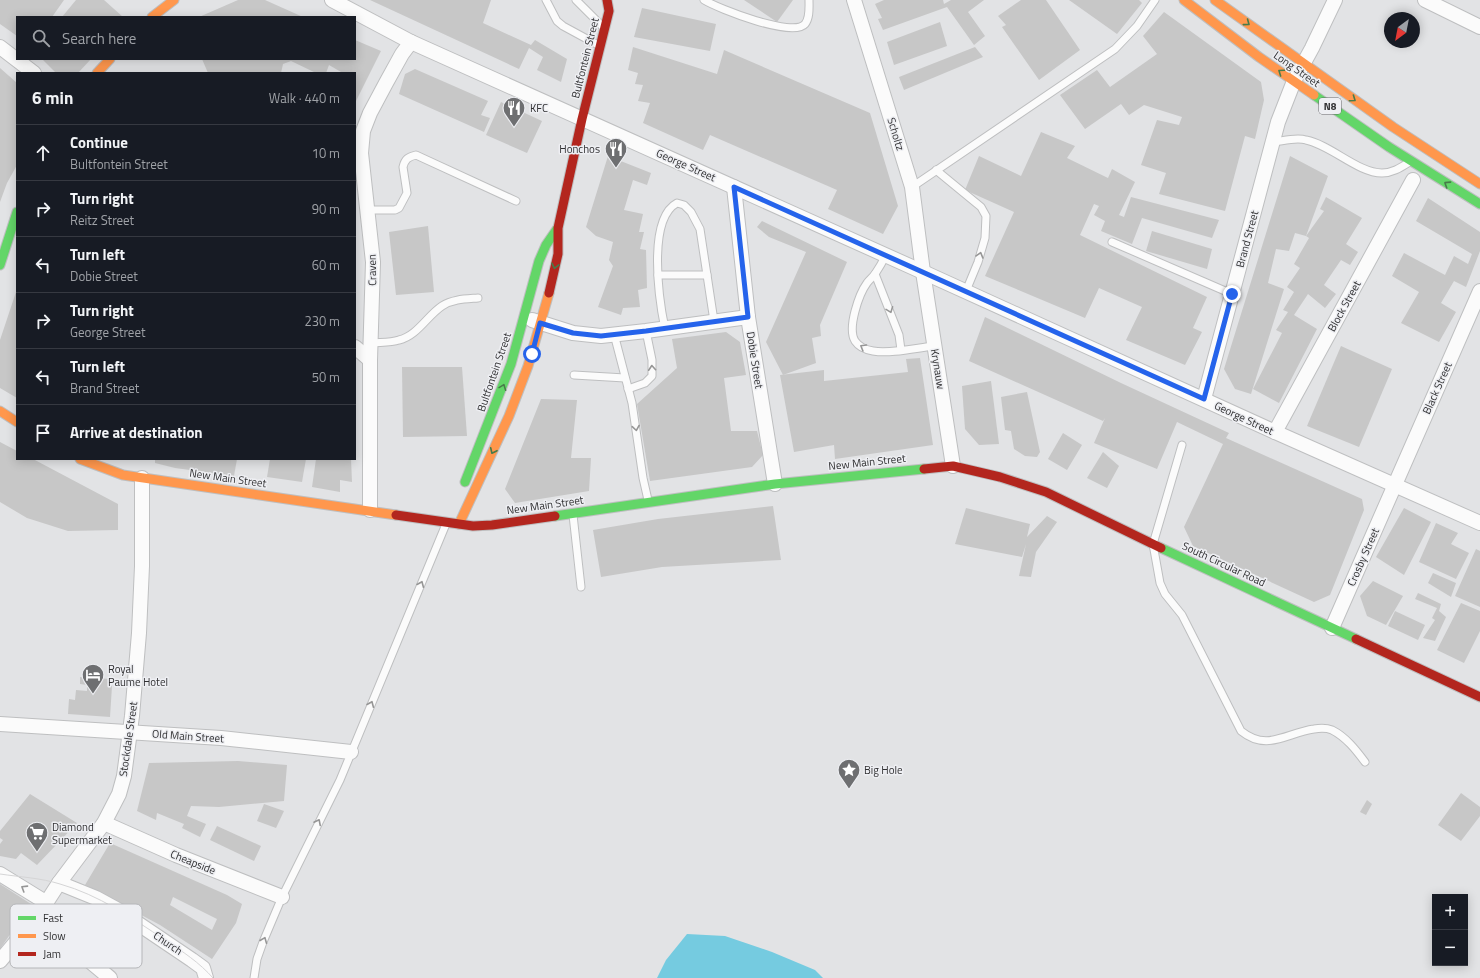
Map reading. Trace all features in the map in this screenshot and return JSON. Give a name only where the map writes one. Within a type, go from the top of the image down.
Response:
[{"type":"main road","points":[[153,16],[174,0]]},
{"type":"main road","name":"Bultfontein Street","points":[[459,524],[509,416],[528,366],[551,285],[558,254],[558,228],[582,119],[609,11],[608,0]]},
{"type":"main road","name":"Bultfontein Street","points":[[609,11],[618,0]]},
{"type":"main road","name":"Long Street","points":[[1184,0],[1294,81],[1411,161],[1480,204]]},
{"type":"main road","name":"Long Street","points":[[1215,0],[1393,127],[1480,184]]},
{"type":"main road","points":[[98,72],[109,60]]},
{"type":"main road","points":[[0,265],[16,215]]},
{"type":"main road","name":"Bultfontein Street","points":[[460,492],[489,423],[511,364],[546,245],[558,228]]},
{"type":"main road","points":[[0,410],[16,421]]},
{"type":"main road","name":"New Main Street","points":[[82,460],[123,475],[370,510],[448,519],[459,524],[473,526],[775,484],[953,466]]},
{"type":"main road","name":"South Circular Road","points":[[953,466],[1000,477],[1046,492],[1153,544],[1480,697]]},
{"type":"street","name":"George Street","points":[[332,0],[411,42],[966,291],[1274,432],[1480,523]]},
{"type":"street","name":"Scholtz","points":[[854,0],[912,187],[923,272]]},
{"type":"street","name":"Brand Street","points":[[1204,399],[1278,122],[1294,81],[1334,0]]},
{"type":"street","points":[[1424,0],[1480,27]]},
{"type":"street","name":"Craven","points":[[370,510],[370,360],[373,262],[361,153],[363,131],[370,113],[402,54],[411,42]]},
{"type":"street","points":[[0,47],[16,59]]},
{"type":"street","points":[[17,60],[33,72]]},
{"type":"street","name":"Block Street","points":[[1274,432],[1413,180]]},
{"type":"street","name":"Dobie Street","points":[[734,187],[748,317],[775,484]]},
{"type":"street","name":"Krynauw","points":[[923,272],[953,466]]},
{"type":"street","name":"Black Street","points":[[1394,485],[1480,291]]},
{"type":"street","points":[[524,317],[573,333],[601,336],[665,329],[748,317]]},
{"type":"street","points":[[356,349],[370,360]]},
{"type":"street","name":"Stockdale Street","points":[[47,903],[59,883],[104,824],[119,794],[124,776],[130,732],[138,640],[142,566],[142,478]]},
{"type":"street","name":"Crosby Street","points":[[1332,628],[1394,485]]},
{"type":"street","name":"Old Main Street","points":[[0,724],[143,732],[272,743],[351,752]]},
{"type":"street","name":"Cheapside","points":[[104,824],[176,855],[282,897]]},
{"type":"street","points":[[0,874],[47,903]]},
{"type":"street","name":"Church","points":[[59,883],[107,904]]},
{"type":"street","name":"Church","points":[[142,926],[203,968],[206,978]]},
{"type":"street","name":"Stockdale Street","points":[[0,961],[10,949]]},
{"type":"street","points":[[98,968],[110,978]]},
{"type":"lane","points":[[546,0],[557,21],[563,26],[600,46]]},
{"type":"lane","points":[[576,0],[605,28]]},
{"type":"lane","points":[[704,0],[743,16],[785,28],[798,28],[805,24],[807,20],[809,0]]},
{"type":"lane","points":[[912,187],[1115,49],[1137,26],[1154,0]]},
{"type":"lane","points":[[1273,142],[1306,139],[1325,147],[1364,168],[1381,173],[1391,172],[1411,161]]},
{"type":"lane","points":[[368,210],[395,210],[399,208],[407,193],[403,167],[404,163],[409,157],[416,155],[516,201]]},
{"type":"lane","points":[[936,170],[981,207],[986,216],[985,238],[978,262],[966,291]]},
{"type":"lane","points":[[665,329],[658,287],[660,229],[671,206],[677,203],[684,205],[691,212],[700,229],[714,322]]},
{"type":"lane","points":[[1112,242],[1232,294]]},
{"type":"lane","points":[[886,255],[876,274],[867,283],[860,297],[854,316],[852,333],[855,341],[864,349],[874,352],[934,346]]},
{"type":"lane","points":[[876,274],[898,335],[901,350]]},
{"type":"lane","points":[[658,275],[707,275]]},
{"type":"lane","points":[[371,343],[399,340],[411,334],[442,306],[451,302],[478,298]]},
{"type":"lane","points":[[628,389],[645,383],[652,376],[652,360],[646,331]]},
{"type":"lane","points":[[614,334],[632,403],[648,502]]},
{"type":"lane","points":[[574,375],[625,378]]},
{"type":"lane","points":[[1182,445],[1153,544],[1160,583],[1165,594],[1182,615],[1242,730],[1250,738],[1259,741],[1271,741],[1322,728],[1331,730],[1349,742],[1365,762]]},
{"type":"lane","points":[[573,513],[581,587]]},
{"type":"lane","points":[[254,978],[257,959],[282,897],[340,780],[448,519]]},
{"type":"water","points":[[687,934],[725,936],[772,952],[815,970],[823,978],[657,978],[666,960]]},
{"type":"building","points":[[0,0],[64,0],[53,16],[16,16],[16,35],[0,24]]},
{"type":"building","points":[[76,0],[104,0],[122,16],[63,16]]},
{"type":"building","points":[[238,0],[265,0],[301,16],[201,16]]},
{"type":"building","points":[[370,0],[491,0],[483,23],[531,45],[535,40],[567,59],[561,82],[537,70],[543,57],[529,48],[519,69]]},
{"type":"building","points":[[744,0],[793,0],[777,22]]},
{"type":"building","points":[[884,0],[943,0],[944,4],[951,0],[984,0],[968,12],[985,36],[974,45],[947,7],[883,30],[878,19],[882,18],[875,4]]},
{"type":"building","points":[[1021,0],[1046,0],[1080,50],[1039,80],[1002,27],[1006,25],[998,16]]},
{"type":"building","points":[[1069,0],[1139,0],[1142,3],[1117,34]]},
{"type":"building","points":[[642,8],[716,24],[710,51],[634,37]]},
{"type":"building","points":[[1164,12],[1261,82],[1264,100],[1255,139],[1245,136],[1225,211],[1159,194],[1166,173],[1141,165],[1157,120],[1179,125],[1182,117],[1144,105],[1129,115],[1121,104],[1085,129],[1060,95],[1097,70],[1110,87],[1157,54],[1143,36]]},
{"type":"building","points":[[940,22],[947,46],[894,65],[887,42]]},
{"type":"building","points":[[356,40],[381,51],[356,101],[356,72],[341,72],[329,65],[326,72],[314,72],[291,61],[283,64],[281,72],[208,72],[202,60],[356,60]]},
{"type":"building","points":[[633,47],[717,74],[724,50],[870,113],[898,206],[883,234],[828,209],[837,190],[710,135],[703,150],[643,123],[650,103],[638,101],[643,85],[635,84],[638,73],[628,70]]},
{"type":"building","points":[[975,47],[983,57],[904,90],[899,77]]},
{"type":"building","points":[[43,60],[90,60],[79,72],[55,72]]},
{"type":"building","points":[[0,68],[16,82],[16,167],[7,183],[0,202]]},
{"type":"building","points":[[415,69],[488,101],[481,115],[490,118],[484,132],[399,94],[405,74]]},
{"type":"building","name":"KFC","points":[[501,102],[542,121],[527,153],[486,135]]},
{"type":"building","points":[[1041,132],[1075,146],[1067,158],[1108,178],[1112,169],[1135,182],[1119,215],[1124,217],[1131,197],[1219,220],[1212,238],[1142,218],[1132,244],[1101,231],[1105,221],[1094,215],[1099,206],[1094,204],[1080,235],[1207,297],[1193,328],[1202,332],[1185,365],[1126,340],[1142,307],[1099,288],[1085,318],[985,276],[1014,212],[965,190],[979,156],[1021,176]]},
{"type":"building","points":[[608,156],[651,173],[647,185],[633,180],[624,210],[643,214],[639,232],[644,232],[640,249],[646,250],[647,288],[638,290],[640,307],[623,308],[621,315],[598,307],[613,266],[609,260],[613,242],[596,236],[586,227]]},
{"type":"building","points":[[1290,156],[1328,176],[1306,236],[1295,233],[1289,251],[1276,249],[1268,283],[1284,289],[1251,394],[1235,389],[1224,369]]},
{"type":"building","points":[[1326,197],[1362,218],[1346,244],[1358,252],[1350,265],[1341,260],[1324,285],[1336,294],[1325,308],[1308,294],[1294,315],[1317,329],[1279,403],[1253,389],[1282,333],[1276,330],[1288,312],[1283,310],[1294,292],[1287,287],[1300,268],[1294,264],[1309,238],[1306,236],[1324,211],[1320,209]]},
{"type":"building","points":[[1428,198],[1480,232],[1480,251],[1466,287],[1454,281],[1441,303],[1456,312],[1439,342],[1401,323],[1419,292],[1392,276],[1404,253],[1445,275],[1454,256],[1468,264],[1472,254],[1416,221]]},
{"type":"building","points":[[762,221],[847,262],[820,325],[821,336],[812,338],[816,363],[783,375],[766,342],[806,252],[769,237],[757,227]]},
{"type":"building","points":[[428,226],[434,292],[396,295],[389,232]]},
{"type":"building","points":[[1152,231],[1212,249],[1207,269],[1146,251]]},
{"type":"building","points":[[16,292],[16,397],[0,388],[0,340]]},
{"type":"building","points":[[985,317],[1121,383],[1229,433],[1226,438],[1362,499],[1364,510],[1330,595],[1314,602],[1193,546],[1184,527],[1223,444],[1177,422],[1157,469],[1094,443],[1105,418],[1103,421],[969,361]]},
{"type":"building","points":[[726,332],[740,342],[746,375],[724,378],[731,431],[757,431],[763,455],[752,467],[650,481],[637,404],[677,368],[672,339]]},
{"type":"building","points":[[1341,346],[1392,369],[1359,447],[1307,426]]},
{"type":"building","points":[[920,358],[933,445],[835,459],[834,445],[794,452],[780,375],[824,370],[824,381],[908,372],[906,359]]},
{"type":"building","points":[[402,367],[462,367],[467,436],[403,437]]},
{"type":"building","points":[[991,381],[999,444],[979,445],[965,429],[962,386]]},
{"type":"building","points":[[1027,392],[1040,452],[1037,457],[1025,456],[1014,449],[1011,431],[1005,430],[1001,397]]},
{"type":"building","points":[[541,399],[577,400],[571,458],[591,458],[589,491],[515,503],[505,489]]},
{"type":"building","points":[[1063,433],[1082,445],[1067,470],[1048,459]]},
{"type":"building","points":[[0,442],[16,450],[16,460],[35,460],[118,504],[118,530],[68,531],[27,518],[0,502]]},
{"type":"building","points":[[1103,452],[1119,466],[1107,488],[1087,478]]},
{"type":"building","points":[[155,460],[237,460],[234,476],[175,468],[155,463]]},
{"type":"building","points":[[270,460],[306,460],[302,482],[267,477]]},
{"type":"building","points":[[316,460],[351,460],[352,482],[340,480],[340,492],[312,487]]},
{"type":"building","points":[[773,506],[781,560],[662,567],[601,577],[593,530],[658,519]]},
{"type":"building","points":[[966,508],[1030,524],[1027,537],[1047,516],[1057,522],[1036,552],[1031,577],[1019,576],[1026,544],[1022,557],[955,544]]},
{"type":"building","points":[[1404,508],[1431,522],[1404,575],[1376,557]]},
{"type":"building","points":[[1436,523],[1458,533],[1451,544],[1469,553],[1456,579],[1419,562]]},
{"type":"building","points":[[1476,549],[1480,551],[1480,607],[1455,596]]},
{"type":"building","points":[[1433,573],[1456,583],[1451,597],[1428,583]]},
{"type":"building","points":[[1373,581],[1403,596],[1386,625],[1367,616],[1360,596]]},
{"type":"building","points":[[1418,593],[1441,604],[1439,611],[1446,617],[1435,641],[1423,638],[1435,620],[1432,618],[1437,608],[1415,599]]},
{"type":"building","points":[[1461,603],[1480,611],[1480,631],[1464,663],[1437,650]]},
{"type":"building","points":[[1395,611],[1425,625],[1418,640],[1388,626]]},
{"type":"building","name":"Royal Paume Hotel","points":[[80,677],[110,679],[110,685],[112,686],[110,717],[68,714],[69,699],[75,700],[76,690],[87,691],[87,685],[80,684]]},
{"type":"building","points":[[238,761],[287,765],[284,801],[219,807],[191,806],[187,816],[206,824],[200,837],[182,828],[184,824],[157,813],[156,820],[137,811],[149,763]]},
{"type":"building","points":[[1461,793],[1480,807],[1480,816],[1461,841],[1438,825]]},
{"type":"building","points":[[30,794],[77,823],[37,865],[21,853],[16,859],[0,856],[0,844],[3,840],[0,838],[0,831]]},
{"type":"building","points":[[1367,800],[1372,804],[1366,815],[1360,812]]},
{"type":"building","points":[[264,804],[284,811],[276,828],[257,821]]},
{"type":"building","points":[[217,826],[261,846],[254,861],[210,840]]},
{"type":"building","points":[[110,843],[227,895],[242,904],[236,923],[212,959],[160,925],[142,915],[142,904],[121,904],[85,885]],"holes":[[[173,897],[217,919],[212,930],[170,905]]]},
{"type":"building","points":[[0,884],[31,904],[10,904],[10,934],[0,949]]},
{"type":"tram line","points":[[0,874],[53,882],[88,894],[107,904]]},
{"type":"tram line","points":[[142,925],[197,962],[213,978]]},
{"type":"traffic: fast","points":[[1314,95],[1389,147],[1480,204]]},
{"type":"traffic: fast","points":[[0,265],[16,215]]},
{"type":"traffic: fast","points":[[465,482],[511,364],[539,261],[546,245],[557,229]]},
{"type":"traffic: fast","points":[[555,516],[775,484],[924,469]]},
{"type":"traffic: fast","points":[[1161,548],[1356,639]]},
{"type":"traffic: slow","points":[[153,16],[174,0]]},
{"type":"traffic: slow","points":[[1184,0],[1259,57],[1314,95]]},
{"type":"traffic: slow","points":[[1215,0],[1393,127],[1480,184]]},
{"type":"traffic: slow","points":[[98,72],[109,60]]},
{"type":"traffic: slow","points":[[459,524],[509,416],[528,366],[549,293]]},
{"type":"traffic: slow","points":[[0,411],[16,421]]},
{"type":"traffic: slow","points":[[83,460],[123,475],[396,515]]},
{"type":"traffic: jam","points":[[549,293],[558,254],[558,228],[582,119],[609,11],[607,0]]},
{"type":"traffic: jam","points":[[924,469],[953,466],[1000,477],[1046,492],[1161,548]]},
{"type":"traffic: jam","points":[[396,515],[473,526],[492,525],[555,516]]},
{"type":"traffic: jam","points":[[1356,639],[1480,697]]},
{"type":"place","name":"KFC","points":[[514,128]]},
{"type":"place","name":"Honchos","points":[[616,168]]},
{"type":"place","name":"Royal Paume Hotel","points":[[93,694]]},
{"type":"place","name":"Big Hole","points":[[849,790]]},
{"type":"place","name":"Diamond Supermarket","points":[[37,852]]},
{"type":"route","points":[[532,354],[540,323],[573,333],[601,336],[748,317],[734,187],[1204,399],[1232,294]]}]
